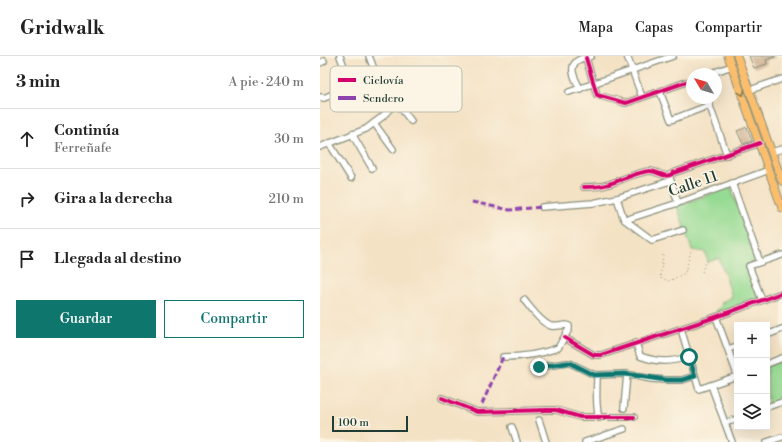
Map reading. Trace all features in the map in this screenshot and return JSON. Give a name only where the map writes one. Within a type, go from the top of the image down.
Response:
[{"type":"main road","points":[[728,56],[782,208]]},
{"type":"main road","points":[[737,56],[781,178],[772,178]]},
{"type":"street","points":[[340,56],[344,66]]},
{"type":"street","points":[[370,56],[374,66]]},
{"type":"street","points":[[628,56],[642,98]]},
{"type":"street","points":[[569,92],[673,56]]},
{"type":"street","points":[[580,89],[573,69],[575,62],[589,57],[597,95],[622,102],[626,103],[686,82]]},
{"type":"street","points":[[722,69],[732,66]]},
{"type":"street","points":[[750,90],[782,79]]},
{"type":"street","points":[[660,92],[671,120],[710,105],[727,155]]},
{"type":"street","points":[[320,97],[324,98],[330,95]]},
{"type":"street","points":[[320,147],[366,129],[387,112]]},
{"type":"street","points":[[404,112],[411,121]]},
{"type":"street","points":[[374,123],[393,149]]},
{"type":"street","points":[[352,134],[372,168]]},
{"type":"street","points":[[329,143],[351,178]]},
{"type":"street","points":[[678,203],[671,178],[673,173],[760,143]]},
{"type":"street","points":[[772,152],[782,149]]},
{"type":"street","name":"Calle 11","points":[[625,220],[678,203],[769,170]]},
{"type":"street","points":[[584,187],[608,185],[650,171],[671,178]]},
{"type":"street","points":[[542,207],[593,203],[618,198],[671,178]]},
{"type":"street","points":[[732,183],[760,262]]},
{"type":"street","points":[[618,198],[625,220],[652,240],[683,230]]},
{"type":"street","points":[[762,300],[750,266],[782,256]]},
{"type":"street","points":[[565,338],[598,356],[681,329],[782,293]]},
{"type":"street","points":[[503,356],[527,355],[551,351],[558,348],[565,338],[569,326],[550,325],[536,314],[524,300]]},
{"type":"street","points":[[716,317],[734,366]]},
{"type":"street","points":[[681,329],[699,389],[734,376]]},
{"type":"street","points":[[770,334],[782,329]]},
{"type":"street","points":[[636,343],[641,357],[670,362],[689,357]]},
{"type":"street","points":[[728,349],[734,347]]},
{"type":"street","points":[[770,363],[782,358]]},
{"type":"street","points":[[539,367],[570,363],[597,375],[627,374],[666,380],[682,380],[695,376]]},
{"type":"street","points":[[624,408],[627,374]]},
{"type":"street","points":[[597,375],[596,394],[599,418]]},
{"type":"street","points":[[711,385],[732,442]]},
{"type":"street","points":[[442,398],[478,412],[556,410],[580,417],[634,417]]},
{"type":"street","points":[[770,405],[782,402]]},
{"type":"street","points":[[539,420],[546,442]]},
{"type":"street","points":[[725,423],[734,420]]},
{"type":"street","points":[[512,427],[517,442]]},
{"type":"street","points":[[584,442],[605,439],[624,429]]},
{"type":"street","points":[[767,442],[782,437]]},
{"type":"path","points":[[664,255],[660,278],[669,281],[685,273],[691,250]]},
{"type":"path","points":[[702,272],[705,263],[708,261]]},
{"type":"green space","points":[[731,187],[755,260],[747,265],[759,298],[718,314],[716,311],[721,307],[722,302],[732,297],[719,258],[708,262],[705,252],[692,250],[677,206]]},
{"type":"green space","points":[[782,361],[782,400],[770,404],[770,394],[770,365]]},
{"type":"building","points":[[749,56],[775,57],[766,60],[767,64],[754,68]]},
{"type":"building","points":[[747,127],[752,141],[743,144],[737,131]]},
{"type":"marked path","points":[[472,202],[510,210],[542,207]]},
{"type":"marked path","points":[[482,404],[503,357]]},
{"type":"cycle path","points":[[586,58],[597,95],[626,103],[686,82]]},
{"type":"cycle path","points":[[584,187],[606,185],[646,171],[653,171],[668,176],[760,143]]},
{"type":"cycle path","points":[[565,338],[594,355],[601,355],[716,317],[782,293]]},
{"type":"cycle path","points":[[442,398],[477,412],[556,410],[580,417],[634,417]]},
{"type":"route","points":[[539,367],[570,363],[594,375],[625,374],[651,379],[682,380],[695,376],[689,357]]}]
